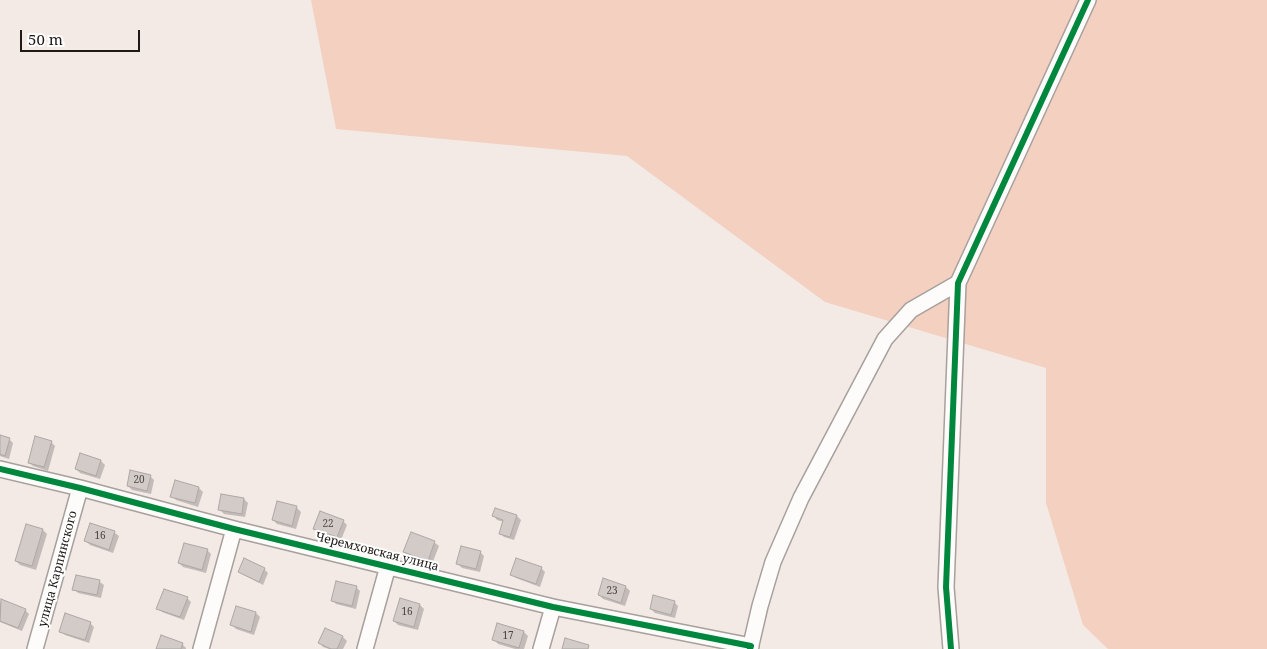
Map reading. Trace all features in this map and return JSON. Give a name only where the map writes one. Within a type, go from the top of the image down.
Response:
[{"type":"street","points":[[951,649],[946,587],[958,283],[1088,0]]},
{"type":"street","points":[[750,647],[773,562],[801,498],[885,339],[911,310],[958,283]]},
{"type":"street","name":"Черемховская улица","points":[[0,469],[234,529],[553,606],[750,647]]},
{"type":"street","name":"улица Карпинского","points":[[35,649],[80,488]]},
{"type":"street","points":[[201,649],[234,529]]},
{"type":"street","points":[[365,649],[388,566]]},
{"type":"street","points":[[541,649],[553,606]]},
{"type":"shaded area","points":[[311,0],[1267,0],[1267,649],[1108,649],[1083,625],[1046,503],[1046,368],[825,302],[627,156],[336,129]]},
{"type":"building","points":[[0,435],[10,438],[5,456],[0,454]]},
{"type":"building","points":[[35,436],[52,441],[44,467],[28,463]]},
{"type":"building","points":[[80,453],[101,460],[96,476],[75,469]]},
{"type":"building","points":[[130,470],[151,475],[147,491],[127,486]]},
{"type":"building","points":[[175,480],[199,487],[195,503],[170,497]]},
{"type":"building","points":[[221,494],[244,498],[242,514],[218,510]]},
{"type":"building","points":[[277,501],[297,506],[292,526],[272,520]]},
{"type":"building","points":[[495,508],[517,515],[510,537],[499,534],[503,520],[492,516]]},
{"type":"building","points":[[320,511],[344,520],[337,537],[313,529]]},
{"type":"building","points":[[90,523],[115,531],[109,550],[84,541]]},
{"type":"building","points":[[26,524],[43,529],[32,566],[15,561]]},
{"type":"building","points":[[411,532],[435,541],[428,561],[403,552]]},
{"type":"building","points":[[184,543],[208,549],[202,570],[178,563]]},
{"type":"building","points":[[461,546],[481,551],[476,569],[456,564]]},
{"type":"building","points":[[244,558],[265,568],[259,582],[238,572]]},
{"type":"building","points":[[516,558],[542,567],[536,584],[510,575]]},
{"type":"building","points":[[76,575],[100,580],[97,595],[72,590]]},
{"type":"building","points":[[603,578],[626,586],[621,603],[598,595]]},
{"type":"building","points":[[336,581],[357,586],[352,606],[331,601]]},
{"type":"building","points":[[164,589],[188,597],[180,617],[156,609]]},
{"type":"building","points":[[653,595],[675,601],[671,615],[650,609]]},
{"type":"building","points":[[400,598],[420,604],[414,627],[393,621]]},
{"type":"building","points":[[1,599],[26,609],[18,628],[0,621]]},
{"type":"building","points":[[236,606],[256,612],[251,632],[230,625]]},
{"type":"building","points":[[65,613],[91,622],[85,640],[59,632]]},
{"type":"building","points":[[497,623],[524,631],[519,648],[492,640]]},
{"type":"building","points":[[325,628],[343,636],[337,649],[331,649],[318,643]]},
{"type":"building","points":[[161,635],[183,643],[181,649],[156,649]]},
{"type":"building","points":[[565,638],[589,645],[588,649],[562,649]]},
{"type":"cycle path","points":[[951,649],[946,587],[958,283],[1088,0]]},
{"type":"cycle path","points":[[0,469],[234,529],[553,607],[751,646],[750,649]]}]
